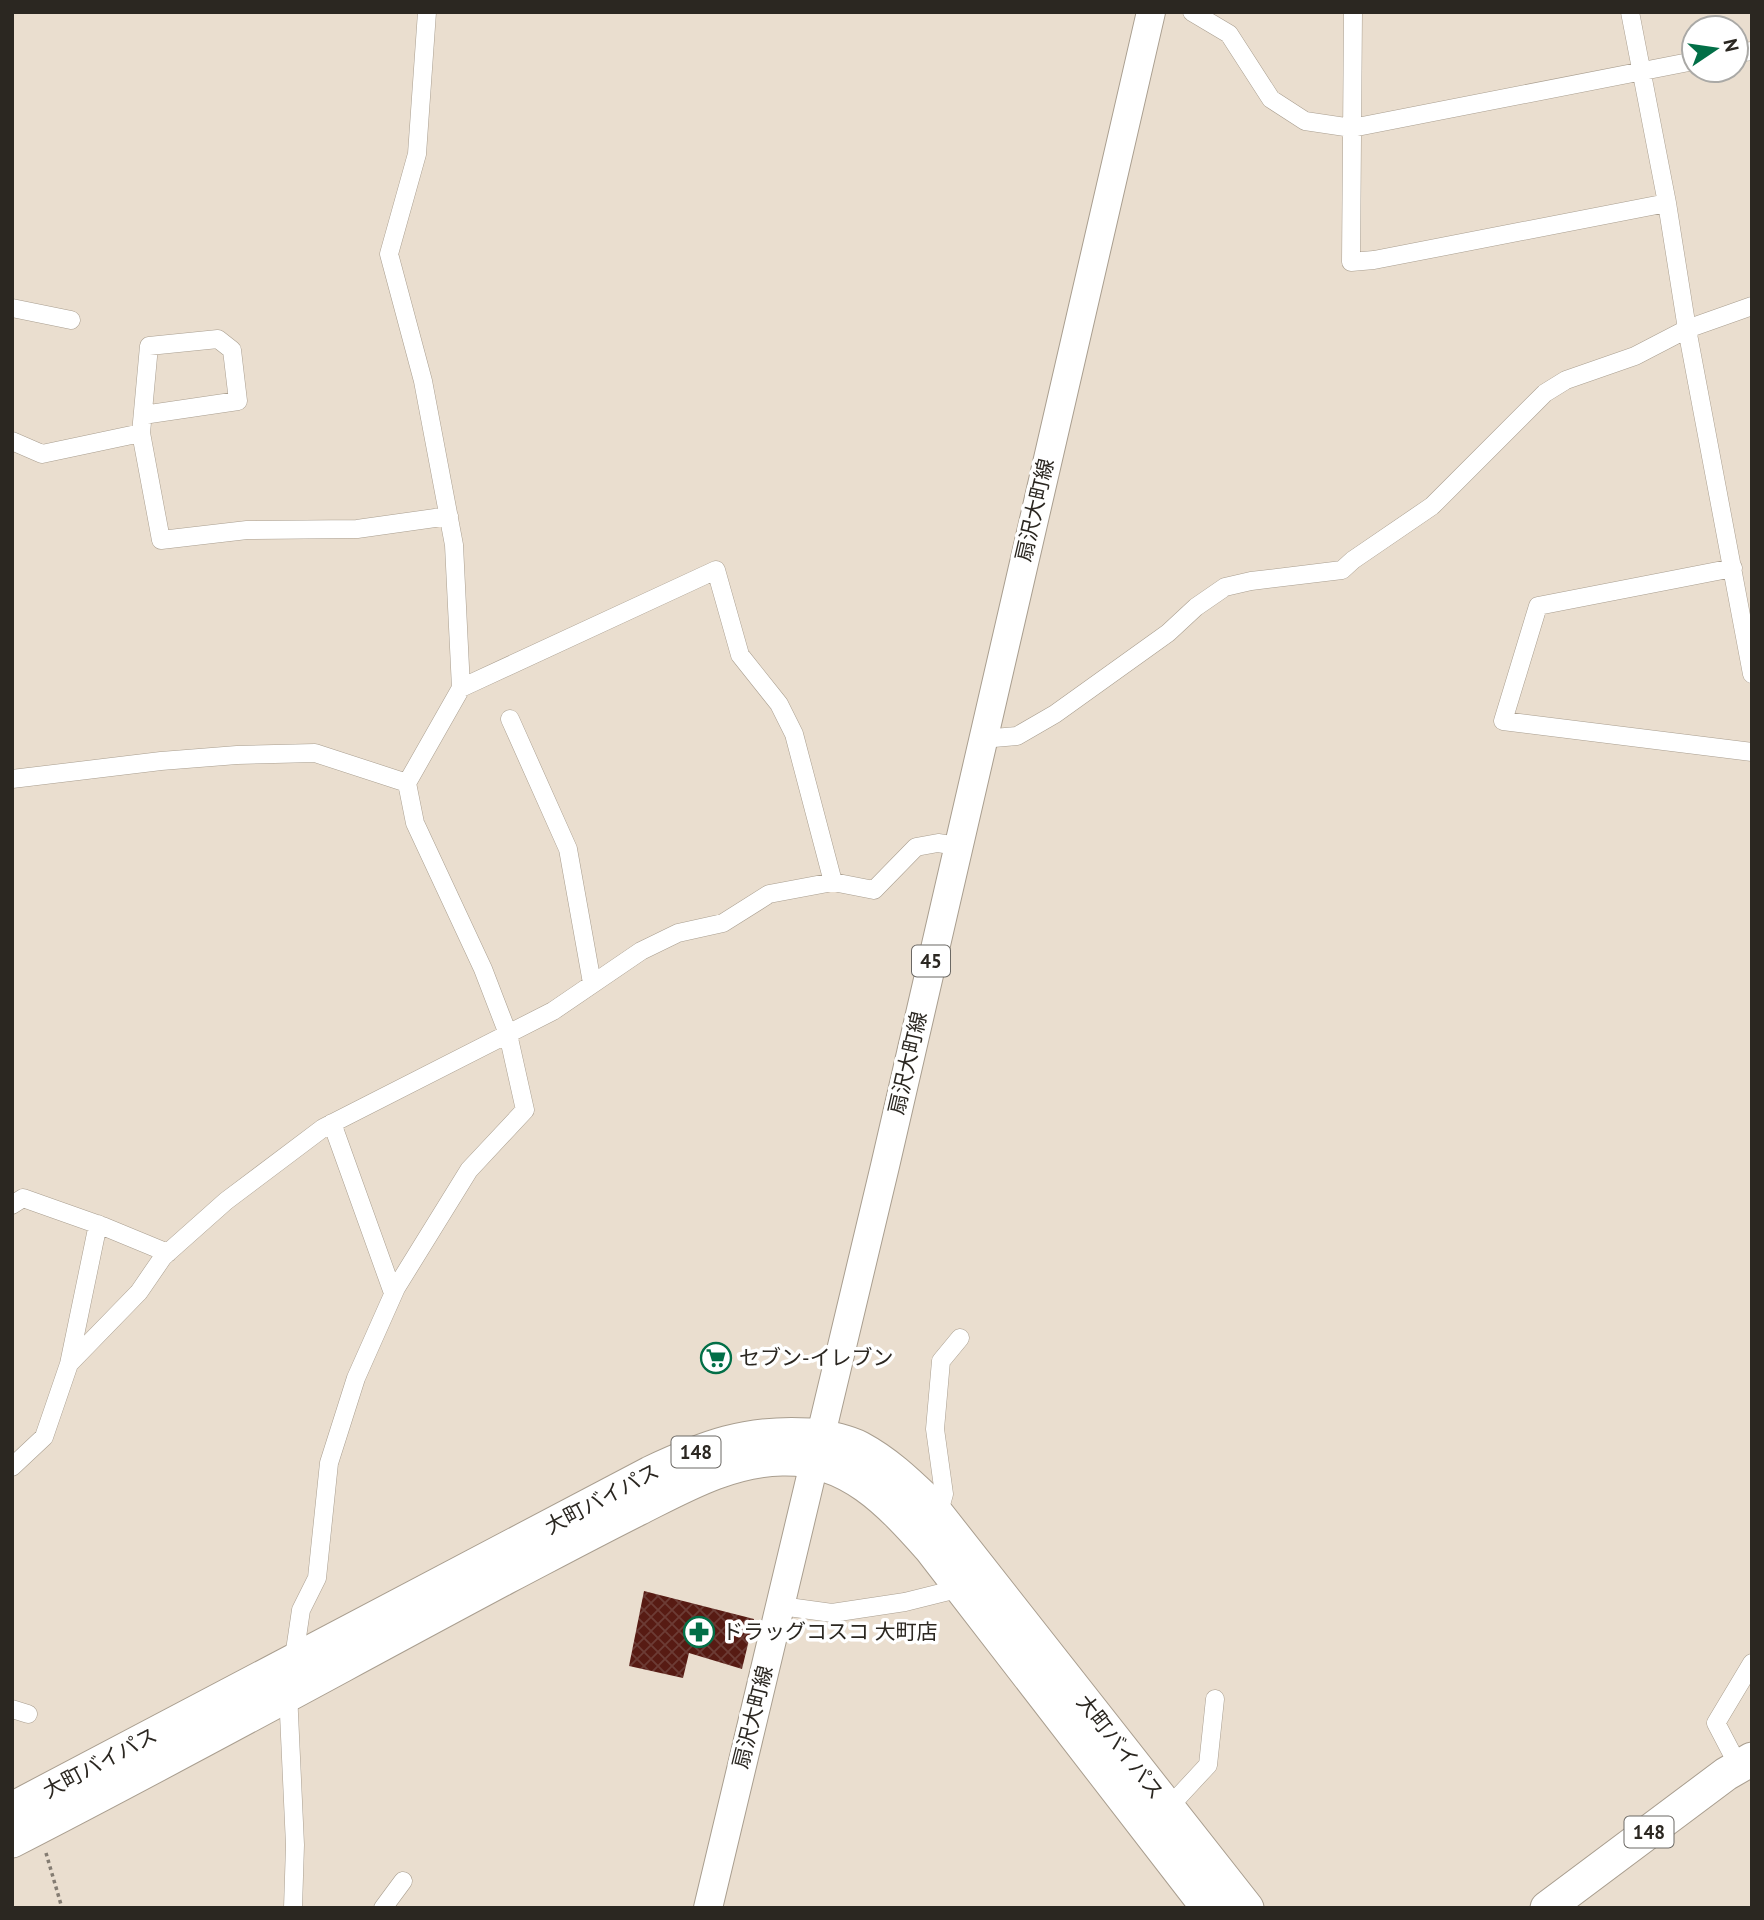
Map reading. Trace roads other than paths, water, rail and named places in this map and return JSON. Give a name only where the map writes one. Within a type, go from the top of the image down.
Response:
[{"type":"highway","name":"大町バイパス","points":[[21,1826],[291,1678],[650,1473],[724,1442],[764,1434],[817,1450],[834,1469],[862,1482],[890,1503],[930,1548],[1208,1908]]},
{"type":"highway","name":"大町バイパス","points":[[817,1450],[843,1441],[873,1456],[897,1473],[927,1501],[1247,1908]]},
{"type":"highway","name":"148","points":[[1547,1908],[1726,1774],[1745,1763]]},
{"type":"main road","name":"扇沢大町線","points":[[708,1908],[781,1606],[1151,12]]},
{"type":"street","points":[[293,1908],[295,1845],[291,1678],[301,1610],[317,1578],[329,1463],[356,1378],[393,1293],[469,1170],[525,1110],[508,1034],[483,969],[415,823],[407,783],[461,688],[454,545],[424,381],[389,254],[417,154],[427,12]]},
{"type":"street","points":[[1192,12],[1229,34],[1271,99],[1305,121],[1352,128],[1680,64]]},
{"type":"street","points":[[1353,12],[1350,262],[1374,260],[1667,203]]},
{"type":"street","points":[[1630,12],[1752,674]]},
{"type":"street","points":[[982,739],[1017,736],[1055,714],[1168,633],[1196,607],[1226,587],[1251,581],[1342,570],[1432,506],[1545,393],[1566,380],[1635,356],[1687,329],[1752,306]]},
{"type":"street","points":[[12,308],[71,320]]},
{"type":"street","points":[[12,441],[42,454],[142,424],[238,401],[232,350],[218,339],[149,346],[142,424],[161,540],[247,530],[357,528],[449,516]]},
{"type":"street","points":[[1733,568],[1538,606],[1503,721],[1752,752]]},
{"type":"street","points":[[461,688],[716,570],[740,655],[779,704],[794,734],[833,883]]},
{"type":"street","points":[[510,719],[568,849],[592,984]]},
{"type":"street","points":[[12,779],[161,761],[315,753],[407,783]]},
{"type":"street","points":[[69,1364],[139,1292],[168,1252],[226,1201],[332,1123],[553,1011],[641,951],[678,933],[723,923],[769,894],[833,883],[874,890],[916,847],[938,843],[958,846]]},
{"type":"street","points":[[332,1123],[393,1293]]},
{"type":"street","points":[[12,1205],[23,1198],[168,1252]]},
{"type":"street","points":[[12,1467],[44,1437],[69,1364],[98,1224]]},
{"type":"street","points":[[938,1515],[944,1494],[935,1429],[941,1361],[960,1338]]},
{"type":"street","points":[[781,1606],[832,1613],[905,1602],[961,1588]]},
{"type":"street","points":[[1745,1763],[1716,1723],[1752,1663]]},
{"type":"street","points":[[1168,1808],[1208,1765],[1215,1699]]},
{"type":"street","points":[[383,1908],[403,1881]]},
{"type":"place","name":"セブン-イレブン","points":[[716,1358]]},
{"type":"place","name":"ドラッグコスコ 大町店","points":[[699,1632]]}]
